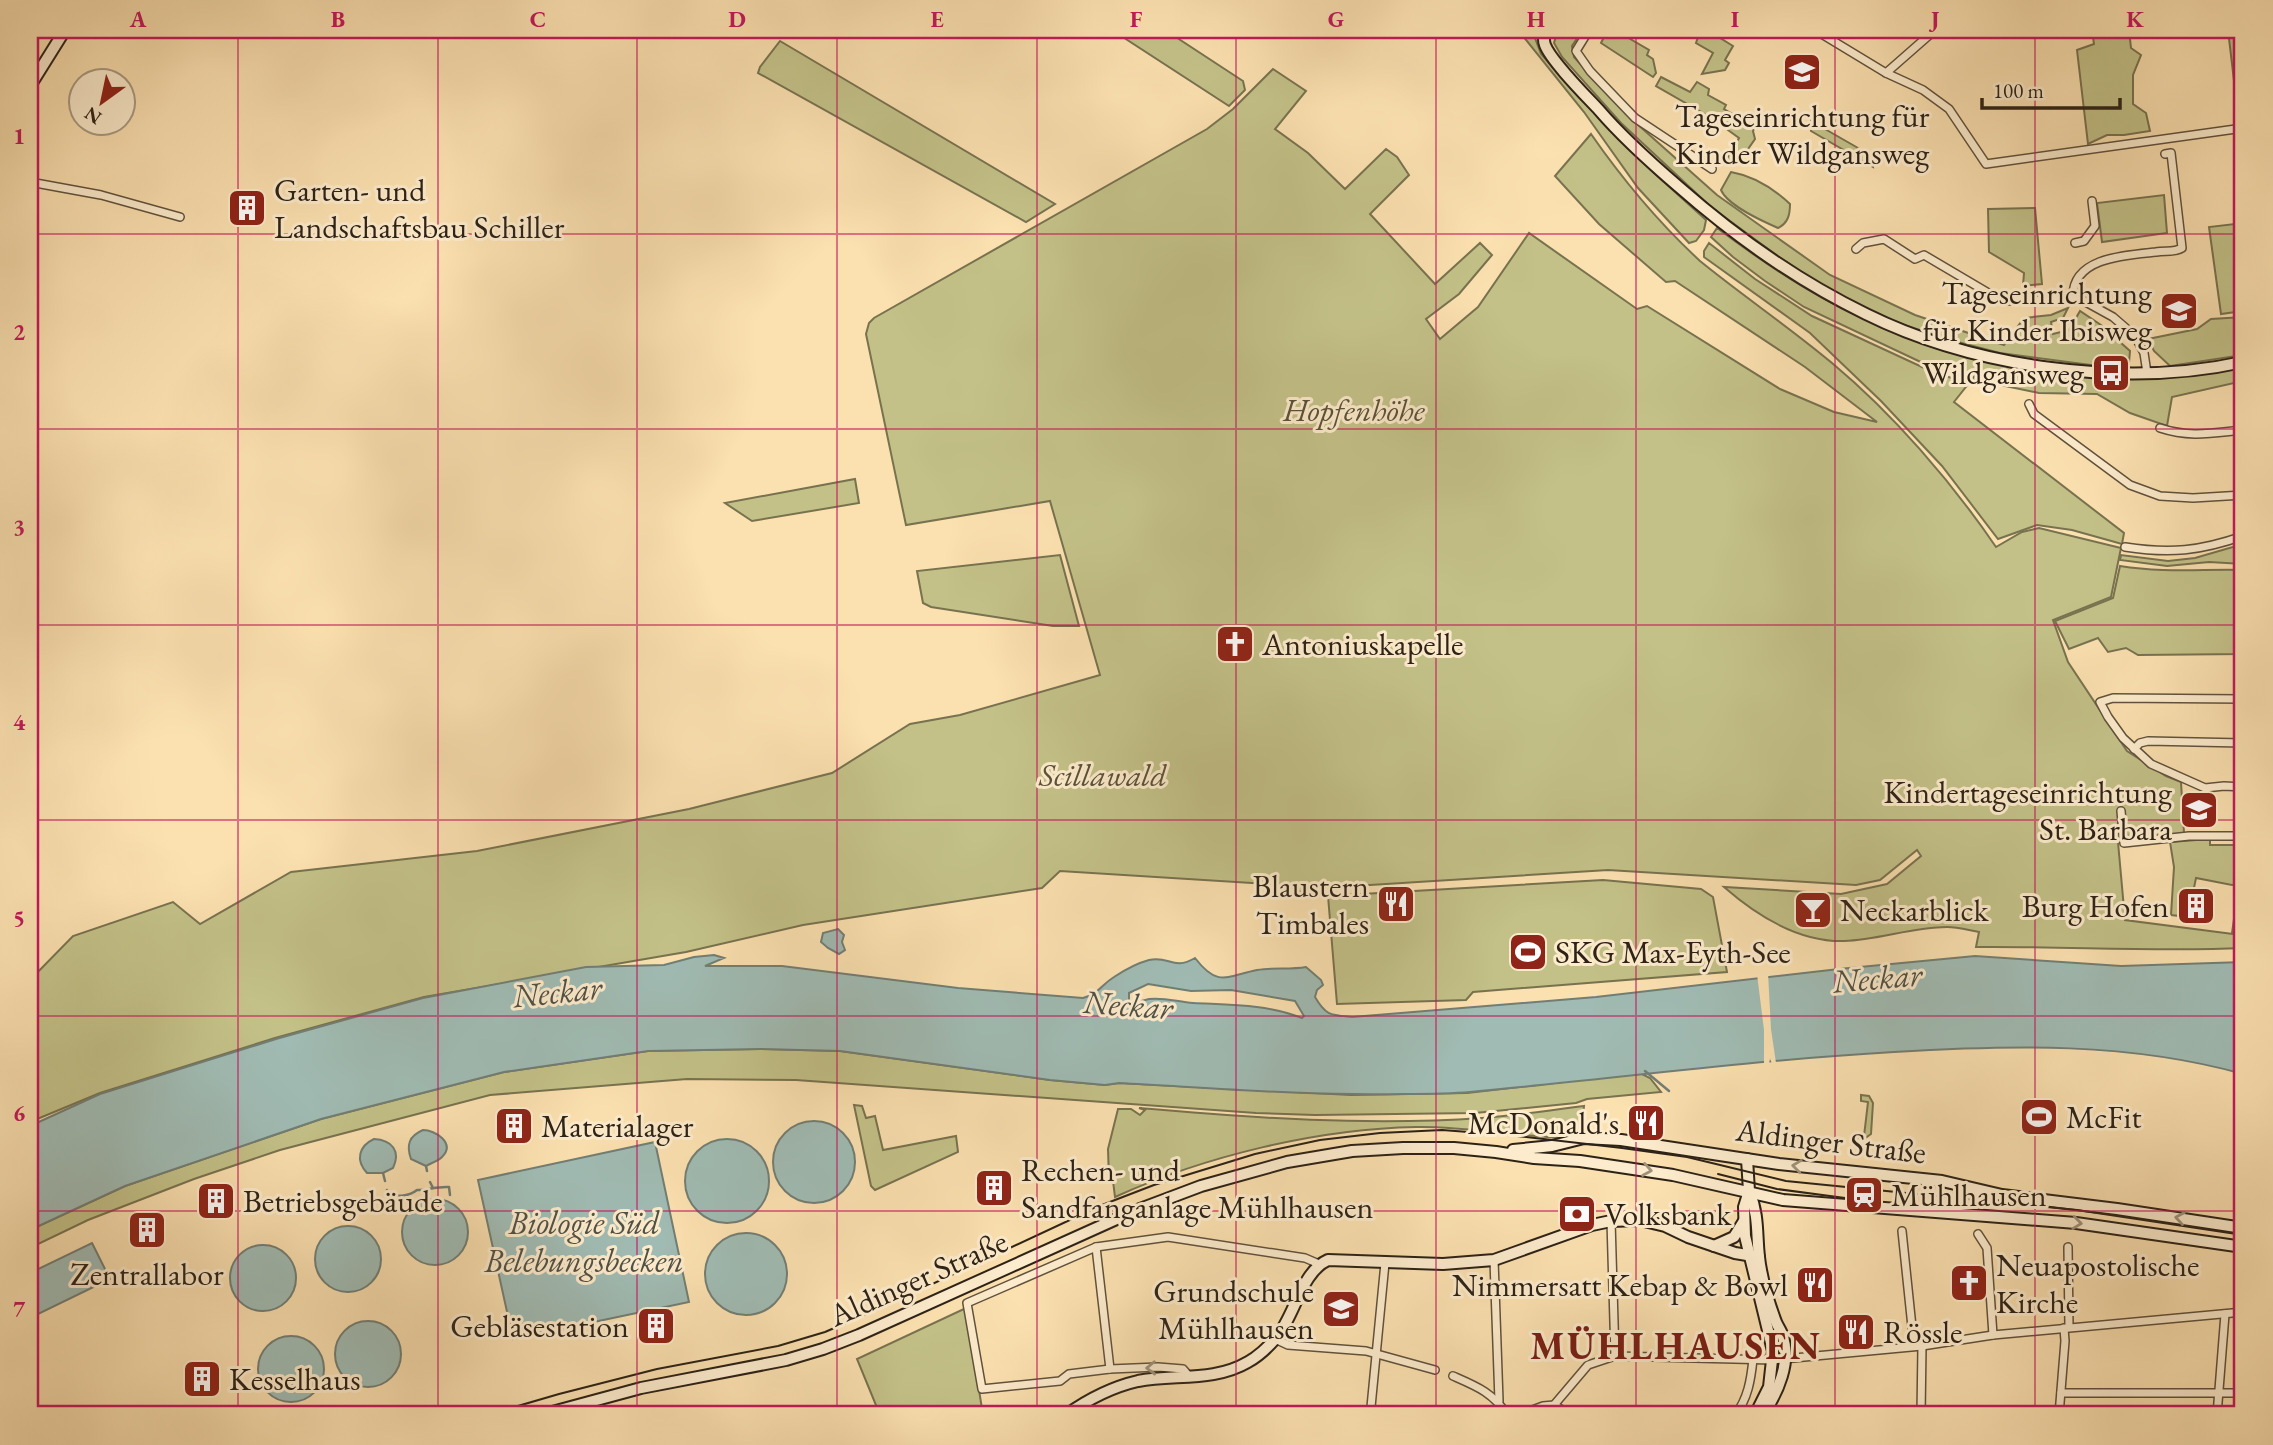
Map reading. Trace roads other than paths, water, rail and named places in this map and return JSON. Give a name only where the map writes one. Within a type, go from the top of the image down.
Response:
[{"type":"main road","points":[[30,86],[65,30]]},
{"type":"main road","points":[[1546,30],[1545,46],[1555,60],[1605,117],[1657,168],[1697,203],[1771,259],[1836,299],[1899,328],[1993,358],[2053,369],[2147,373],[2206,369],[2243,362]]},
{"type":"main road","name":"Aldinger Straße","points":[[1496,1152],[1538,1148],[1584,1138],[1601,1139],[1747,1159],[1929,1179],[2002,1195],[2243,1228]]},
{"type":"main road","name":"Aldinger Straße","points":[[541,1415],[641,1388],[757,1367],[823,1349],[869,1331],[1132,1212],[1220,1180],[1287,1162],[1352,1151],[1416,1148],[1496,1152],[1580,1161],[1635,1168],[1779,1199],[2076,1223],[2243,1247]]},
{"type":"main road","points":[[1747,1159],[1749,1191],[1744,1207],[1744,1221],[1770,1332],[1773,1360],[1769,1387],[1755,1415]]},
{"type":"main road","name":"Aldinger Straße","points":[[1319,1264],[1328,1260],[1443,1264],[1494,1260],[1592,1225],[1640,1220],[1754,1257],[1757,1209],[1749,1191]]},
{"type":"main road","name":"Aldinger Straße","points":[[1757,1209],[1769,1201],[1779,1199]]},
{"type":"main road","points":[[1714,1246],[1734,1237],[1744,1221]]},
{"type":"main road","points":[[1754,1257],[1784,1338],[1785,1359],[1777,1390],[1762,1415]]},
{"type":"main road","points":[[1066,1415],[1084,1403],[1138,1381],[1217,1375],[1248,1362],[1276,1339],[1319,1264]]},
{"type":"street","points":[[1589,30],[1576,51],[1590,71],[1634,118],[1712,169]]},
{"type":"street","points":[[1815,30],[1886,73],[1923,90],[1949,108],[1986,164],[2243,128]]},
{"type":"street","points":[[1886,73],[1935,30]]},
{"type":"street","points":[[2073,296],[2073,286],[2084,271],[2109,258],[2169,252],[2182,248],[2171,153],[2165,154]]},
{"type":"street","points":[[30,183],[101,195],[180,217]]},
{"type":"street","points":[[2075,243],[2084,241],[2095,226],[2092,201]]},
{"type":"street","points":[[1856,249],[1863,243],[1884,239],[1915,259],[1924,255],[1938,258],[2002,301],[2073,296],[2113,317],[2135,336],[2144,353],[2147,373]]},
{"type":"street","points":[[2029,404],[2034,414],[2130,485],[2160,496],[2193,498],[2243,495]]},
{"type":"street","points":[[2160,428],[2192,435],[2243,430]]},
{"type":"street","points":[[2125,547],[2151,551],[2193,550],[2243,536]]},
{"type":"street","points":[[2243,699],[2113,698],[2100,702],[2123,738],[2151,764],[2205,788],[2243,787]]},
{"type":"street","points":[[2134,749],[2140,743],[2148,741],[2243,743]]},
{"type":"street","points":[[2121,811],[2124,843],[2189,836],[2243,838]]},
{"type":"street","points":[[1611,1221],[1615,1356]]},
{"type":"street","points":[[1902,1231],[1918,1346],[1921,1415]]},
{"type":"street","points":[[1978,1234],[1987,1248],[1993,1335]]},
{"type":"street","name":"Aldinger Straße","points":[[1110,1369],[1069,1374],[1060,1381],[982,1389],[967,1303],[1096,1247],[1168,1237],[1305,1258],[1319,1264]]},
{"type":"street","points":[[1096,1247],[1110,1369],[1183,1369],[1189,1376]]},
{"type":"street","points":[[2059,1415],[2067,1327],[2068,1247]]},
{"type":"street","points":[[1494,1260],[1499,1401]]},
{"type":"street","points":[[1302,1415],[1371,1412],[1385,1263]]},
{"type":"street","points":[[1554,1405],[1588,1365],[1615,1356],[1773,1360],[1918,1346],[2067,1327],[2243,1312]]},
{"type":"street","points":[[2217,1415],[2225,1314]]},
{"type":"street","points":[[1276,1339],[1288,1345],[1366,1351],[1376,1356],[1435,1370]]},
{"type":"street","points":[[1735,1415],[1747,1393],[1753,1359]]},
{"type":"street","points":[[1454,1376],[1475,1385],[1499,1401],[1507,1415]]},
{"type":"street","points":[[2061,1393],[2243,1394]]},
{"type":"street","points":[[1519,1415],[1554,1405],[1571,1415]]},
{"type":"water","points":[[838,929],[844,935],[842,942],[845,950],[839,954],[821,942],[823,933]]},
{"type":"water","name":"Neckar","points":[[714,955],[724,958],[705,966],[782,966],[958,988],[1083,998],[1093,994],[1126,970],[1156,959],[1181,963],[1195,958],[1210,973],[1223,978],[1263,969],[1306,967],[1323,985],[1317,990],[1315,997],[1322,1008],[1334,1015],[1352,1017],[1596,997],[1975,956],[2121,966],[2243,962],[2243,1074],[2157,1056],[2026,1047],[1894,1052],[1788,1060],[1462,1093],[1331,1094],[1119,1083],[1105,1085],[840,1051],[648,1051],[504,1072],[321,1119],[125,1186],[30,1230],[30,1126],[100,1094],[276,1039],[423,998],[586,967],[664,965]],"holes":[[[1148,984],[1191,991],[1231,990],[1295,1001],[1304,1016],[1302,1018],[1248,1006],[1160,999],[1133,1003],[1129,1000],[1129,993]]]},
{"type":"water","points":[[814,1121],[830,1124],[843,1133],[852,1146],[855,1162],[852,1178],[843,1191],[830,1200],[814,1203],[798,1200],[785,1191],[776,1178],[773,1162],[776,1146],[785,1133],[798,1124]]},
{"type":"water","points":[[423,1130],[438,1135],[447,1147],[442,1157],[426,1166],[411,1159],[409,1149],[412,1138]]},
{"type":"water","points":[[374,1139],[390,1144],[395,1152],[393,1168],[383,1173],[367,1173],[361,1163],[362,1149]]},
{"type":"water","points":[[727,1139],[750,1146],[762,1158],[769,1181],[762,1204],[750,1216],[727,1223],[704,1216],[692,1204],[685,1181],[692,1158],[704,1146]]},
{"type":"water","name":"Biologie Süd Belebungsbecken","points":[[655,1142],[689,1302],[513,1339],[478,1180]]},
{"type":"water","points":[[435,1199],[448,1202],[458,1209],[465,1219],[468,1232],[465,1245],[458,1255],[448,1262],[435,1265],[422,1262],[412,1255],[405,1245],[402,1232],[405,1219],[412,1209],[422,1202]]},
{"type":"water","points":[[342,1226],[354,1226],[366,1231],[376,1241],[381,1259],[379,1272],[366,1287],[354,1292],[342,1292],[330,1287],[320,1277],[315,1265],[315,1253],[320,1241],[330,1231]]},
{"type":"water","points":[[738,1233],[754,1233],[769,1239],[781,1251],[787,1274],[781,1297],[769,1309],[754,1315],[738,1315],[723,1309],[711,1297],[705,1282],[705,1266],[711,1251],[723,1239]]},
{"type":"water","points":[[92,1243],[110,1279],[30,1318],[30,1273]]},
{"type":"water","points":[[257,1245],[269,1245],[287,1254],[294,1265],[294,1291],[287,1302],[276,1309],[257,1311],[244,1306],[235,1297],[230,1284],[230,1272],[235,1259],[244,1250]]},
{"type":"water","points":[[362,1321],[374,1321],[386,1326],[396,1336],[401,1354],[399,1367],[386,1382],[374,1387],[362,1387],[350,1382],[340,1372],[335,1360],[335,1348],[340,1336],[350,1326]]},
{"type":"water","points":[[285,1336],[297,1336],[309,1341],[319,1351],[324,1369],[322,1382],[309,1397],[297,1402],[285,1402],[273,1397],[263,1387],[258,1375],[258,1363],[263,1351],[273,1341]]},
{"type":"waterway","points":[[1645,1071],[1669,1091]]},
{"type":"waterway","points":[[426,1166],[427,1171]]},
{"type":"waterway","points":[[383,1173],[385,1181]]},
{"type":"waterway","points":[[430,1182],[433,1188]]},
{"type":"waterway","points":[[387,1190],[388,1195],[400,1196],[417,1190],[449,1187],[450,1195]]},
{"type":"tram line","points":[[487,1415],[657,1369],[778,1346],[825,1332],[1102,1205],[1154,1185],[1255,1154],[1320,1140],[1380,1133],[1442,1130],[1622,1148],[1687,1157],[1786,1181],[2077,1210],[2243,1235]]},
{"type":"tram line","points":[[1718,1174],[1777,1189],[1845,1198]]},
{"type":"place","name":"Tageseinrichtung für Kinder Wildgansweg","points":[[1802,72]]},
{"type":"place","name":"Garten- und Landschaftsbau Schiller","points":[[247,208]]},
{"type":"place","name":"Tageseinrichtung für Kinder Ibisweg","points":[[2179,311]]},
{"type":"place","name":"Wildgansweg","points":[[2111,373]]},
{"type":"place","name":"Antoniuskapelle","points":[[1235,644]]},
{"type":"place","name":"Kindertageseinrichtung St. Barbara","points":[[2199,810]]},
{"type":"place","name":"Blaustern Timbales","points":[[1396,904]]},
{"type":"place","name":"Burg Hofen","points":[[2196,906]]},
{"type":"place","name":"Neckarblick","points":[[1813,910]]},
{"type":"place","name":"SKG Max-Eyth-See","points":[[1528,952]]},
{"type":"place","name":"McFit","points":[[2039,1117]]},
{"type":"place","name":"McDonald's","points":[[1646,1123]]},
{"type":"place","name":"Materialager","points":[[514,1126]]},
{"type":"place","name":"Rechen- und Sandfanganlage Mühlhausen","points":[[994,1188]]},
{"type":"place","name":"Mühlhausen","points":[[1864,1195]]},
{"type":"place","name":"Betriebsgebäude","points":[[216,1201]]},
{"type":"place","name":"Volksbank","points":[[1577,1214]]},
{"type":"place","name":"Zentrallabor","points":[[147,1230]]},
{"type":"place","name":"Neuapostolische Kirche","points":[[1969,1283]]},
{"type":"place","name":"Nimmersatt Kebap & Bowl","points":[[1815,1285]]},
{"type":"place","name":"Grundschule Mühlhausen","points":[[1341,1309]]},
{"type":"place","name":"Gebläsestation","points":[[656,1326]]},
{"type":"place","name":"Rössle","points":[[1856,1332]]},
{"type":"place","name":"Kesselhaus","points":[[202,1379]]},
{"type":"district","name":"MÜHLHAUSEN","points":[[1676,1346]]},
{"type":"park label","name":"Hopfenhöhe","points":[[1354,410]]},
{"type":"park label","name":"Scillawald","points":[[1103,775]]}]
